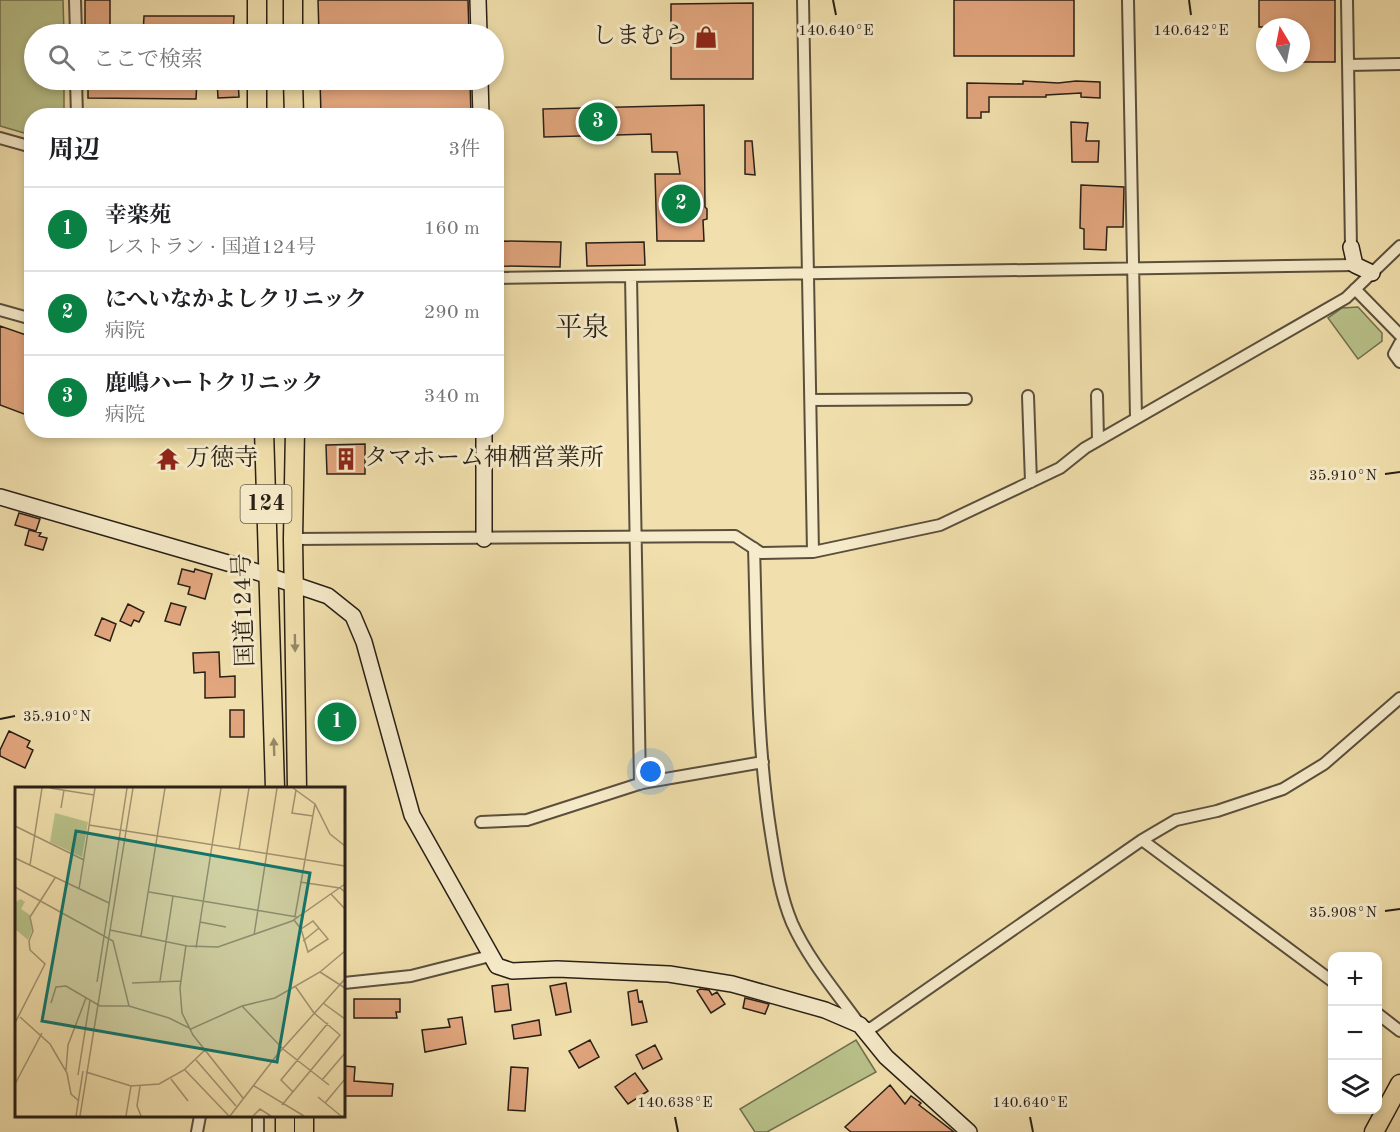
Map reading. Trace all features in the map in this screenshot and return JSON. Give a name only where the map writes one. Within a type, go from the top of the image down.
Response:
[{"type":"highway","points":[[257,0],[257,24]]},
{"type":"highway","points":[[293,0],[293,24]]},
{"type":"highway","points":[[257,90],[257,108]]},
{"type":"highway","points":[[293,90],[294,108]]},
{"type":"highway","name":"国道124号","points":[[264,438],[275,787]]},
{"type":"highway","name":"国道124号","points":[[295,438],[293,539],[297,787]]},
{"type":"highway","points":[[1374,1132],[1400,1084]]},
{"type":"street","points":[[75,0],[76,24]]},
{"type":"street","points":[[478,0],[479,24]]},
{"type":"street","points":[[803,0],[813,552]]},
{"type":"street","points":[[1128,0],[1136,418]]},
{"type":"street","points":[[1347,0],[1351,247],[1355,265]]},
{"type":"street","points":[[1348,65],[1400,64]]},
{"type":"street","points":[[76,90],[77,108]]},
{"type":"street","points":[[480,90],[481,108]]},
{"type":"street","points":[[0,138],[24,145]]},
{"type":"street","points":[[293,539],[735,536],[761,553],[813,552],[940,525],[1060,468],[1098,440],[1346,298],[1400,246]]},
{"type":"street","points":[[504,278],[1355,265],[1372,273]]},
{"type":"street","points":[[632,276],[640,784]]},
{"type":"street","points":[[1355,290],[1400,334]]},
{"type":"street","points":[[0,310],[24,317]]},
{"type":"street","points":[[1400,343],[1394,354],[1400,362]]},
{"type":"street","points":[[1097,395],[1098,440]]},
{"type":"street","points":[[1028,396],[1031,482]]},
{"type":"street","points":[[811,400],[966,399]]},
{"type":"street","points":[[484,438],[484,538]]},
{"type":"street","points":[[0,496],[245,568],[328,596],[353,616],[364,642],[412,815],[497,966],[512,971],[616,970],[669,974],[732,984],[811,1005],[870,1029],[1142,840],[1176,820],[1216,811],[1283,789],[1324,764],[1400,698]]},
{"type":"street","points":[[754,548],[758,702],[766,802],[780,886],[792,922],[803,944],[860,1025],[886,1057],[969,1132]]},
{"type":"street","points":[[481,822],[527,820],[640,784],[763,762]]},
{"type":"street","points":[[1142,840],[1328,978]]},
{"type":"street","points":[[345,983],[411,976],[490,956]]},
{"type":"street","points":[[1382,1017],[1400,1030]]},
{"type":"street","points":[[197,1132],[200,1117]]},
{"type":"green space","points":[[0,0],[63,0],[64,24],[24,24],[24,90],[64,90],[64,108],[24,108],[24,133],[0,126]]},
{"type":"green space","points":[[1358,307],[1382,333],[1382,341],[1358,359],[1328,318],[1342,308]]},
{"type":"green space","points":[[856,1040],[876,1072],[767,1132],[755,1132],[740,1109]]},
{"type":"building","points":[[85,0],[110,0],[110,24],[85,24]]},
{"type":"building","points":[[318,0],[468,0],[469,24],[319,24]]},
{"type":"building","points":[[954,0],[1074,0],[1074,56],[954,56]]},
{"type":"building","points":[[1259,0],[1335,0],[1335,62],[1310,62],[1310,18],[1259,18]]},
{"type":"building","points":[[753,3],[753,79],[671,79],[671,4]]},
{"type":"building","points":[[144,16],[234,16],[234,24],[144,24]]},
{"type":"building","points":[[1023,81],[1100,82],[1100,98],[1081,97],[1081,93],[1046,95],[1046,97],[989,97],[989,112],[981,112],[981,118],[967,118],[967,83],[1023,84]]},
{"type":"building","points":[[88,90],[196,90],[196,99],[88,98]]},
{"type":"building","points":[[218,90],[239,90],[239,97],[218,98]]},
{"type":"building","points":[[320,90],[470,90],[471,108],[321,108]]},
{"type":"building","points":[[704,105],[707,219],[703,220],[704,241],[657,241],[655,174],[680,174],[677,152],[652,152],[651,134],[544,137],[543,109]]},
{"type":"building","points":[[1071,122],[1088,123],[1086,141],[1099,141],[1098,162],[1072,162]]},
{"type":"building","points":[[745,141],[752,141],[755,175],[745,174]]},
{"type":"building","points":[[1081,185],[1124,187],[1123,227],[1107,227],[1106,250],[1084,249],[1084,229],[1080,228]]},
{"type":"building","points":[[504,241],[561,242],[560,267],[504,266]]},
{"type":"building","points":[[644,242],[645,265],[587,266],[586,243]]},
{"type":"building","points":[[0,326],[24,334],[24,414],[0,405]]},
{"type":"building","name":"タマホーム神栖営業所","points":[[365,444],[365,474],[327,474],[326,445]]},
{"type":"building","points":[[19,513],[40,519],[36,531],[15,525]]},
{"type":"building","points":[[29,530],[41,533],[39,536],[47,538],[43,550],[25,545]]},
{"type":"building","points":[[182,569],[194,572],[195,569],[212,574],[205,599],[188,594],[190,587],[178,584]]},
{"type":"building","points":[[171,603],[186,607],[180,625],[165,621]]},
{"type":"building","points":[[128,604],[144,612],[139,622],[134,620],[131,626],[120,621]]},
{"type":"building","points":[[102,618],[116,624],[110,641],[95,635]]},
{"type":"building","points":[[219,652],[220,677],[235,676],[235,697],[205,698],[205,672],[194,673],[193,653]]},
{"type":"building","points":[[328,707],[347,707],[347,736],[328,736]]},
{"type":"building","points":[[230,710],[244,710],[244,737],[230,737]]},
{"type":"building","points":[[9,731],[30,741],[27,747],[33,750],[25,768],[0,756],[0,750]]},
{"type":"building","points":[[566,983],[571,1012],[556,1015],[550,986]]},
{"type":"building","points":[[508,984],[511,1010],[495,1012],[492,986]]},
{"type":"building","points":[[637,990],[647,1022],[632,1025],[628,992]]},
{"type":"building","points":[[709,990],[712,995],[717,992],[725,1004],[711,1013],[697,991]]},
{"type":"building","points":[[745,998],[769,1004],[765,1014],[743,1008]]},
{"type":"building","points":[[354,999],[400,999],[400,1012],[396,1012],[397,1018],[354,1018]]},
{"type":"building","points":[[462,1017],[466,1044],[425,1052],[422,1030],[450,1027],[448,1019]]},
{"type":"building","points":[[539,1020],[541,1035],[514,1039],[512,1025]]},
{"type":"building","points":[[590,1040],[599,1057],[579,1068],[569,1051]]},
{"type":"building","points":[[655,1045],[662,1059],[643,1069],[636,1055]]},
{"type":"building","points":[[345,1066],[355,1067],[354,1081],[393,1084],[392,1096],[345,1096]]},
{"type":"building","points":[[511,1067],[528,1068],[525,1111],[508,1110]]},
{"type":"building","points":[[635,1073],[648,1091],[628,1104],[615,1087]]},
{"type":"building","points":[[890,1085],[905,1104],[911,1096],[954,1132],[851,1132],[845,1127]]},
{"type":"place","name":"しまむら","points":[[706,37]]},
{"type":"place","name":"鹿嶋ハートクリニック","points":[[598,122]]},
{"type":"place","name":"にへいなかよしクリニック","points":[[681,204]]},
{"type":"place","name":"万徳寺","points":[[168,459]]},
{"type":"place","name":"タマホーム神栖営業所","points":[[346,459]]},
{"type":"place","name":"幸楽苑","points":[[337,722]]},
{"type":"district","name":"平泉","points":[[582,328]]}]
